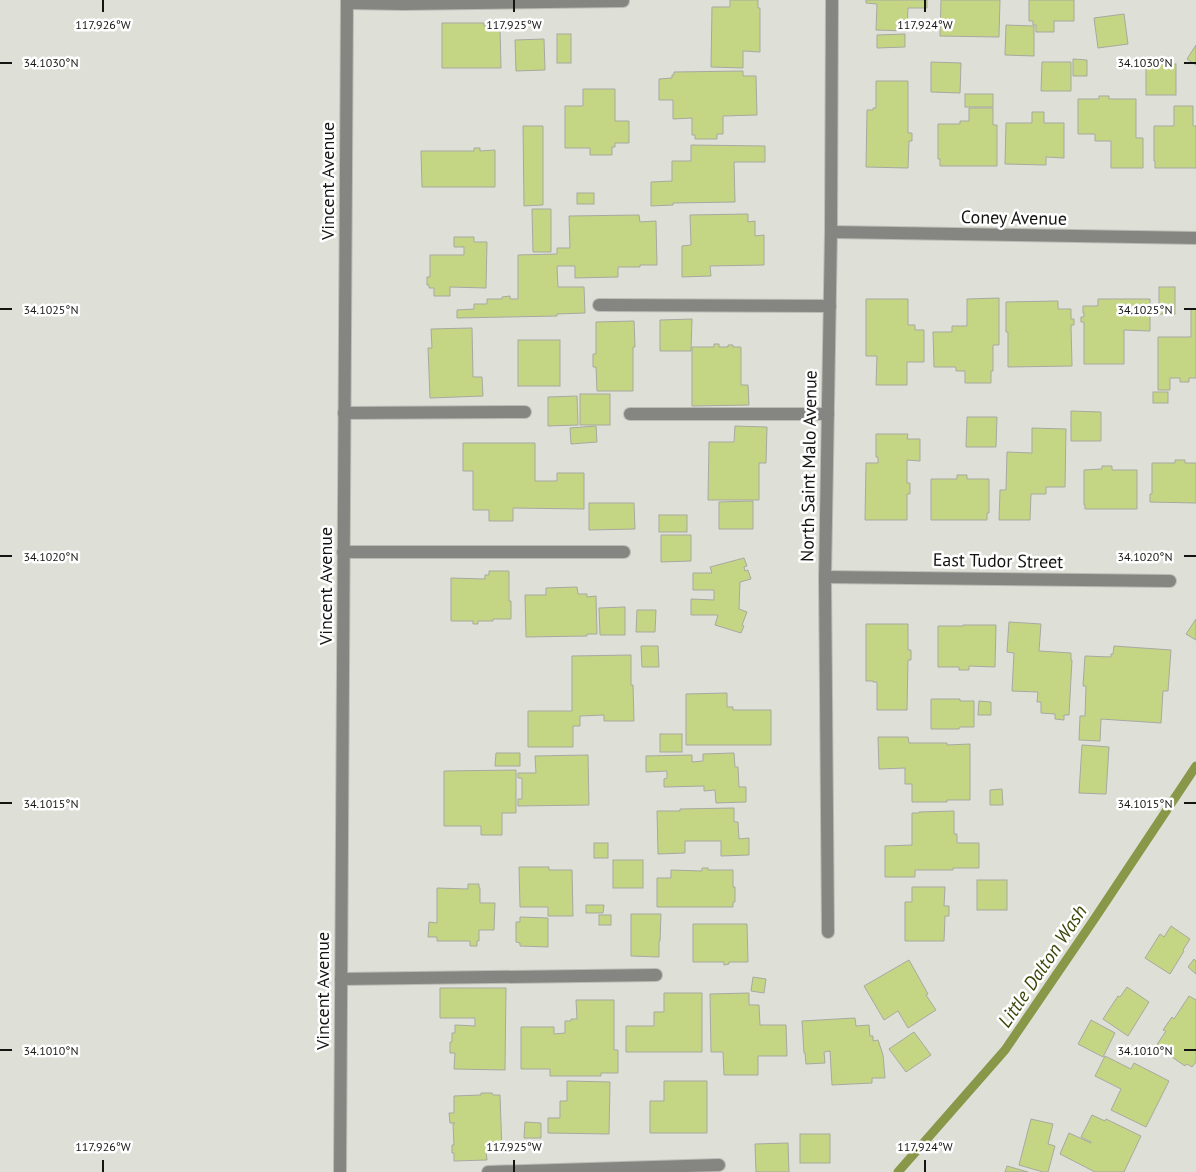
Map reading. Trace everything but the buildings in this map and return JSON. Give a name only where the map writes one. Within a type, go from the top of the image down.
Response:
[{"type":"street","name":"North Saint Malo Avenue","points":[[828,932],[825,577],[831,232],[832,0]]},
{"type":"street","points":[[347,1],[403,4],[623,1]]},
{"type":"street","name":"Vincent Avenue","points":[[340,1172],[347,1]]},
{"type":"street","name":"Coney Avenue","points":[[831,232],[1196,238]]},
{"type":"street","points":[[599,305],[830,306]]},
{"type":"street","points":[[344,413],[525,412]]},
{"type":"street","points":[[630,414],[828,414]]},
{"type":"street","points":[[343,552],[624,552]]},
{"type":"street","name":"East Tudor Street","points":[[825,577],[1170,581]]},
{"type":"street","points":[[341,979],[656,975]]},
{"type":"street","points":[[488,1172],[719,1166]]},
{"type":"waterway","name":"Little Dalton Wash","points":[[898,1172],[1005,1050],[1196,766]]}]
